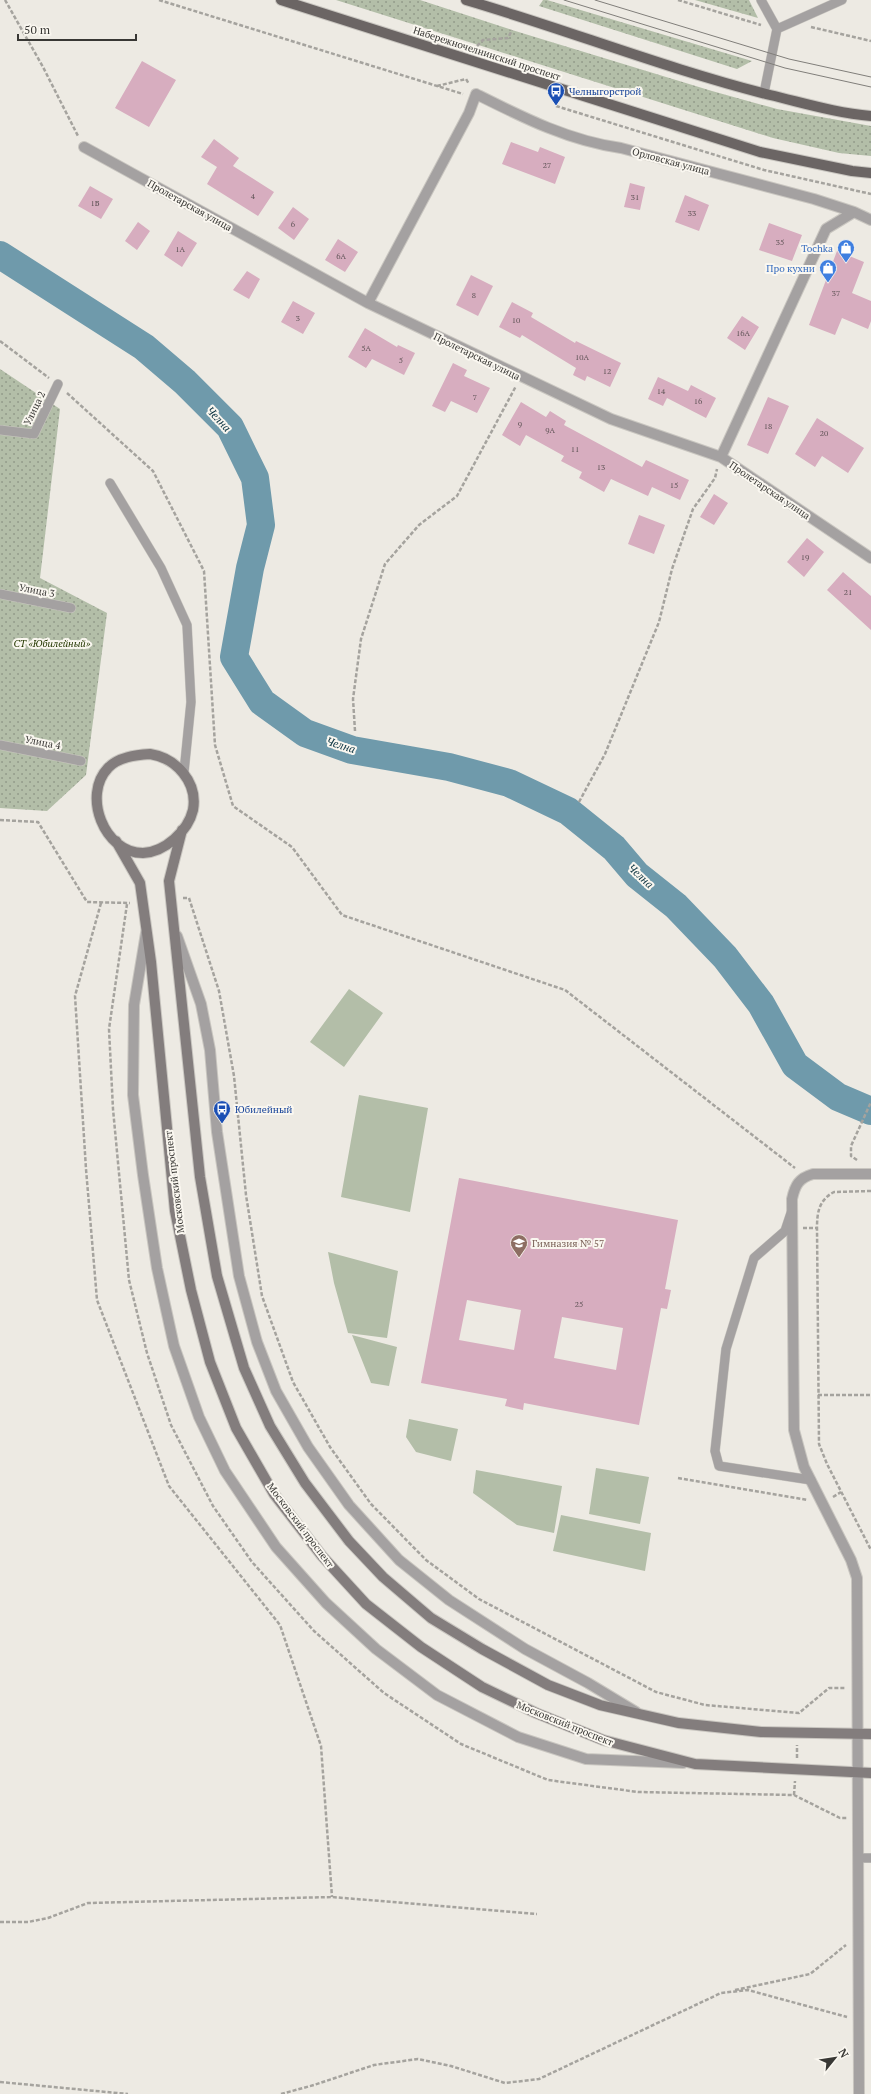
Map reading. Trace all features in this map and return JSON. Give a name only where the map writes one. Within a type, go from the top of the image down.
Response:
[{"type":"main road","name":"Набережночелнинский проспект","points":[[281,0],[760,152],[852,171],[871,172]]},
{"type":"main road","points":[[466,0],[587,37],[719,82],[844,114],[871,116]]},
{"type":"main road","name":"Московский проспект","points":[[150,754],[163,756],[184,772],[193,798],[193,810],[182,830],[172,841],[155,851],[142,853],[126,849],[116,841],[108,832],[96,807],[97,792],[101,779],[108,767],[123,759],[137,755],[150,754]]},
{"type":"main road","name":"Московский проспект","points":[[182,830],[169,881],[200,1177],[218,1276],[244,1368],[270,1426],[305,1483],[349,1541],[383,1577],[431,1618],[482,1649],[548,1685],[600,1705],[718,1728],[798,1734],[871,1734]]},
{"type":"main road","name":"Московский проспект","points":[[116,841],[140,883],[175,1211],[191,1290],[210,1362],[236,1428],[274,1494],[322,1556],[366,1604],[421,1647],[482,1687],[536,1713],[602,1740],[695,1764],[871,1773]]},
{"type":"street","name":"Орловская улица","points":[[476,94],[536,123],[598,145],[621,148],[814,199],[854,212],[871,220]]},
{"type":"street","points":[[368,304],[469,113],[476,94]]},
{"type":"street","name":"Пролетарская улица","points":[[84,147],[368,304],[611,419],[721,457],[871,558]]},
{"type":"street","points":[[721,457],[826,230],[854,212]]},
{"type":"street","points":[[174,928],[201,1004],[210,1050],[218,1132],[241,1284],[257,1342],[276,1391],[308,1447],[349,1505],[399,1560],[430,1585],[449,1600],[525,1649],[588,1683],[638,1713]]},
{"type":"street","points":[[146,929],[134,1005],[133,1087],[144,1183],[157,1268],[174,1346],[199,1417],[225,1471],[276,1547],[326,1603],[376,1649],[437,1695],[518,1738],[586,1759],[695,1764]]},
{"type":"street","points":[[859,2094],[859,1858],[856,1573],[851,1560],[810,1480],[799,1453],[793,1419],[792,1210],[794,1188],[806,1176],[813,1174],[871,1174]]},
{"type":"lane","points":[[761,0],[777,29],[764,93]]},
{"type":"lane","points":[[777,29],[842,0]]},
{"type":"lane","name":"Улица 2","points":[[0,430],[34,434],[58,384]]},
{"type":"lane","points":[[110,483],[161,568],[187,625],[191,702],[184,772]]},
{"type":"lane","name":"Улица 3","points":[[0,594],[71,608]]},
{"type":"lane","name":"Улица 4","points":[[0,745],[81,761]]},
{"type":"lane","points":[[792,1210],[785,1231],[754,1258],[726,1349],[715,1451],[720,1466],[810,1480]]},
{"type":"lane","points":[[859,1858],[871,1858]]},
{"type":"path","points":[[5,0],[84,147]]},
{"type":"path","points":[[159,0],[437,86],[470,96],[476,94],[466,79],[437,86]]},
{"type":"path","points":[[477,46],[483,40],[508,38],[512,30]]},
{"type":"path","points":[[556,106],[764,170],[871,194]]},
{"type":"path","points":[[355,731],[353,699],[361,639],[384,564],[419,525],[457,496],[521,377]]},
{"type":"path","points":[[580,802],[605,754],[659,622],[672,569],[693,509],[715,478],[721,457]]},
{"type":"path","points":[[233,806],[292,847],[342,915],[565,990],[806,1176]]},
{"type":"path","points":[[0,820],[38,822],[87,902],[121,904],[142,903]]},
{"type":"path","points":[[171,899],[189,898],[219,991],[234,1076],[246,1195],[262,1296],[293,1382],[330,1447],[371,1504],[426,1560],[479,1599],[656,1692],[704,1705],[799,1713],[829,1688],[858,1688]]},
{"type":"path","points":[[102,903],[76,996],[86,1169],[97,1300],[169,1486],[280,1625],[321,1746],[332,1897]]},
{"type":"path","points":[[863,1160],[853,1158],[851,1146],[871,1102]]},
{"type":"path","points":[[871,1191],[834,1192],[824,1198],[818,1209],[819,1444],[841,1492],[871,1550]]},
{"type":"path","points":[[818,1395],[871,1395]]},
{"type":"path","points":[[678,1478],[822,1503],[841,1492]]},
{"type":"path","points":[[794,1795],[799,1713]]},
{"type":"path","points":[[0,1922],[28,1922],[48,1918],[88,1903],[332,1897],[537,1914]]},
{"type":"path","points":[[282,2094],[374,2065],[418,2059],[451,2066],[505,2083],[540,2079],[721,1993],[810,1974],[858,1935]]},
{"type":"path","points":[[721,1993],[748,1990],[858,2020]]},
{"type":"path","points":[[0,2082],[128,2094]]},
{"type":"green space","points":[[336,0],[420,0],[512,30],[712,91],[777,109],[871,126],[871,156],[839,153],[773,138]]},
{"type":"green space","points":[[543,0],[752,61],[737,69],[539,6]]},
{"type":"green space","points":[[695,0],[749,0],[758,18]]},
{"type":"green space","name":"СТ «Юбилейный»","points":[[0,369],[60,409],[40,578],[107,613],[86,775],[47,811],[0,808]]},
{"type":"green space","points":[[349,989],[383,1013],[344,1067],[310,1042]]},
{"type":"green space","points":[[359,1095],[428,1108],[410,1212],[341,1197]]},
{"type":"green space","points":[[328,1252],[398,1271],[387,1338],[348,1333],[334,1283]]},
{"type":"green space","points":[[352,1335],[397,1347],[389,1386],[371,1383]]},
{"type":"green space","points":[[409,1419],[458,1429],[451,1461],[416,1452],[406,1437]]},
{"type":"green space","points":[[596,1468],[649,1477],[640,1524],[589,1514]]},
{"type":"green space","points":[[476,1470],[562,1486],[554,1533],[517,1525],[473,1493]]},
{"type":"green space","points":[[561,1515],[651,1533],[645,1571],[553,1551]]},
{"type":"building","points":[[142,61],[176,80],[149,127],[115,108]]},
{"type":"building","points":[[214,139],[239,158],[233,166],[274,192],[258,216],[207,184],[217,167],[201,157]]},
{"type":"building","points":[[511,142],[538,152],[540,147],[565,157],[555,184],[502,164]]},
{"type":"building","points":[[630,183],[645,187],[640,210],[624,207]]},
{"type":"building","points":[[90,186],[113,199],[101,219],[78,206]]},
{"type":"building","points":[[685,195],[709,205],[699,231],[675,222]]},
{"type":"building","points":[[293,207],[309,219],[294,240],[278,228]]},
{"type":"building","points":[[138,222],[150,231],[137,250],[125,241]]},
{"type":"building","points":[[769,223],[802,235],[792,261],[759,250]]},
{"type":"building","points":[[178,231],[197,243],[182,267],[164,255]]},
{"type":"building","points":[[338,239],[358,252],[345,272],[325,260]]},
{"type":"building","points":[[837,251],[864,262],[852,293],[871,301],[871,321],[868,329],[842,318],[835,335],[809,325]]},
{"type":"building","points":[[247,271],[260,279],[249,299],[233,290]]},
{"type":"building","points":[[471,275],[493,286],[478,316],[456,305]]},
{"type":"building","points":[[293,301],[315,313],[303,334],[281,322]]},
{"type":"building","points":[[512,302],[533,313],[531,317],[575,343],[576,341],[621,363],[610,387],[587,376],[585,381],[573,375],[576,368],[522,335],[520,338],[499,327]]},
{"type":"building","points":[[742,316],[759,327],[745,350],[727,338]]},
{"type":"building","points":[[365,328],[397,347],[398,345],[415,353],[404,375],[372,359],[366,368],[348,357]]},
{"type":"building","points":[[453,363],[467,370],[464,376],[490,388],[477,413],[451,401],[445,412],[432,406]]},
{"type":"building","points":[[658,377],[688,391],[691,385],[716,398],[706,418],[667,398],[663,406],[648,399]]},
{"type":"building","points":[[768,397],[789,406],[768,454],[747,445]]},
{"type":"building","points":[[521,402],[546,417],[550,411],[566,421],[564,425],[642,467],[646,460],[689,480],[680,500],[652,487],[648,496],[611,479],[604,492],[579,478],[582,472],[561,461],[564,456],[526,435],[520,446],[502,435]]},
{"type":"building","points":[[817,418],[864,448],[848,473],[822,456],[815,467],[795,454]]},
{"type":"building","points":[[714,494],[728,503],[714,525],[700,517]]},
{"type":"building","points":[[639,515],[665,525],[654,554],[628,544]]},
{"type":"building","points":[[807,538],[824,552],[804,577],[787,562]]},
{"type":"building","points":[[843,572],[871,596],[871,630],[827,590]]},
{"type":"building","points":[[459,1178],[678,1220],[665,1289],[671,1290],[667,1309],[661,1308],[639,1425],[524,1403],[523,1410],[505,1406],[507,1399],[421,1383]],"holes":[[[467,1300],[521,1310],[514,1350],[459,1340]],[[562,1317],[623,1328],[616,1370],[554,1358]]]},
{"type":"waterway","name":"Челна","points":[[0,255],[144,347],[185,382],[230,427],[255,478],[261,525],[250,568],[234,657],[262,702],[305,733],[352,750],[449,767],[509,783],[568,811],[614,848],[637,875],[676,906],[725,957],[761,1004],[795,1065],[838,1097],[871,1111]]},
{"type":"tram line","points":[[564,0],[785,68],[871,87]]},
{"type":"tram line","points":[[595,0],[789,59],[871,77]]},
{"type":"place","name":"Челныгорстрой","points":[[556,106]]},
{"type":"place","name":"Tochka","points":[[846,263]]},
{"type":"place","name":"Про кухни","points":[[828,283]]},
{"type":"place","name":"Юбилейный","points":[[222,1124]]},
{"type":"place","name":"Гимназия № 57","points":[[519,1258]]}]
